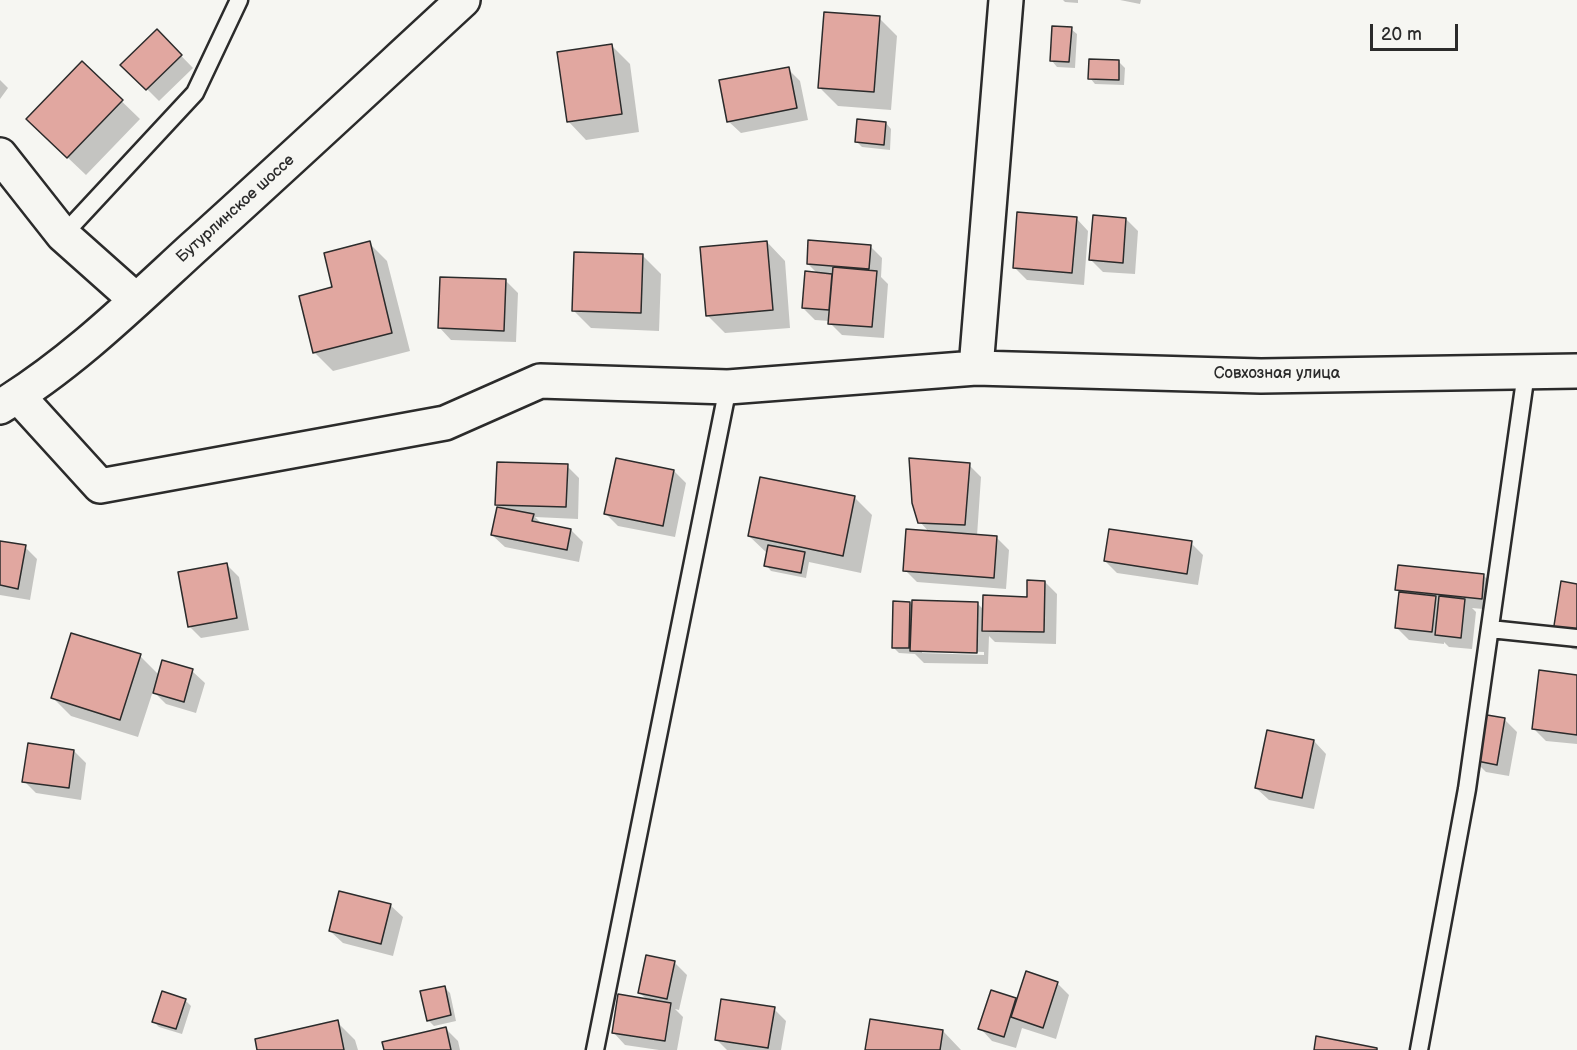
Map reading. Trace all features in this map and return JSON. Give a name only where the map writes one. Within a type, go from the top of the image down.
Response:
[{"type":"street","name":"Бутурлинское шоссе","points":[[9,402],[59,367],[136,300],[463,0]]},
{"type":"street","points":[[976,368],[1006,0]]},
{"type":"street","points":[[0,155],[63,235],[136,300]]},
{"type":"street","name":"Совхозная улица","points":[[9,402],[100,486],[445,423],[540,381],[728,387],[976,368],[1261,376],[1577,371]]},
{"type":"lane","points":[[63,235],[195,93],[239,0]]},
{"type":"lane","points":[[1419,1050],[1467,789],[1526,373]]},
{"type":"lane","points":[[595,1050],[728,387]]},
{"type":"lane","points":[[1490,629],[1577,638]]},
{"type":"building","points":[[824,12],[880,16],[874,92],[818,88]]},
{"type":"building","points":[[1052,26],[1072,27],[1069,62],[1050,61]]},
{"type":"building","points":[[157,29],[182,55],[146,90],[120,65]]},
{"type":"building","points":[[612,44],[622,114],[567,122],[557,52]]},
{"type":"building","points":[[1089,59],[1119,60],[1119,80],[1088,79]]},
{"type":"building","points":[[82,61],[123,100],[67,158],[26,119]]},
{"type":"building","points":[[789,67],[797,108],[727,122],[719,80]]},
{"type":"building","points":[[857,119],[886,122],[884,145],[855,142]]},
{"type":"building","points":[[1017,212],[1077,217],[1072,273],[1013,268]]},
{"type":"building","points":[[1093,215],[1126,218],[1123,263],[1089,260]]},
{"type":"building","points":[[808,240],[871,245],[869,269],[807,264]]},
{"type":"building","points":[[370,241],[392,333],[313,353],[299,296],[332,287],[324,253]]},
{"type":"building","points":[[767,241],[773,310],[706,316],[700,247]]},
{"type":"building","points":[[574,252],[643,254],[641,313],[572,311]]},
{"type":"building","points":[[833,267],[877,271],[872,327],[828,324]]},
{"type":"building","points":[[805,271],[832,274],[829,310],[802,308]]},
{"type":"building","points":[[440,277],[506,279],[504,331],[438,328]]},
{"type":"building","points":[[616,458],[674,470],[663,526],[604,514]]},
{"type":"building","points":[[909,458],[970,463],[965,525],[918,523],[912,503]]},
{"type":"building","points":[[497,462],[568,464],[566,507],[495,505]]},
{"type":"building","points":[[760,477],[855,496],[843,556],[748,536]]},
{"type":"building","points":[[497,507],[534,514],[532,521],[571,529],[567,550],[491,535]]},
{"type":"building","points":[[906,529],[997,536],[994,578],[903,571]]},
{"type":"building","points":[[1109,529],[1192,541],[1187,574],[1104,561]]},
{"type":"building","points":[[0,541],[26,545],[18,589],[0,585]]},
{"type":"building","points":[[768,545],[805,552],[801,573],[764,566]]},
{"type":"building","points":[[227,563],[237,618],[188,627],[178,572]]},
{"type":"building","points":[[1398,565],[1484,574],[1482,599],[1395,590]]},
{"type":"building","points":[[1027,580],[1045,581],[1044,632],[982,631],[983,595],[1027,597]]},
{"type":"building","points":[[1561,581],[1577,584],[1577,636],[1553,632]]},
{"type":"building","points":[[1399,592],[1436,596],[1432,632],[1395,628]]},
{"type":"building","points":[[1439,596],[1465,599],[1461,638],[1435,635]]},
{"type":"building","points":[[912,600],[978,602],[977,653],[910,651]]},
{"type":"building","points":[[893,601],[910,602],[909,648],[892,648]]},
{"type":"building","points":[[71,633],[141,654],[120,720],[51,698]]},
{"type":"building","points":[[162,660],[193,669],[184,702],[153,693]]},
{"type":"building","points":[[1539,670],[1577,675],[1577,735],[1532,729]]},
{"type":"building","points":[[1481,714],[1505,718],[1497,765],[1472,760]]},
{"type":"building","points":[[1267,730],[1314,740],[1302,798],[1255,788]]},
{"type":"building","points":[[28,743],[74,750],[69,788],[22,782]]},
{"type":"building","points":[[339,891],[391,904],[381,944],[329,931]]},
{"type":"building","points":[[646,955],[675,961],[667,999],[638,993]]},
{"type":"building","points":[[1026,971],[1058,982],[1043,1028],[1011,1017]]},
{"type":"building","points":[[445,986],[451,1015],[427,1021],[420,991]]},
{"type":"building","points":[[991,990],[1016,998],[1004,1037],[978,1029]]},
{"type":"building","points":[[162,991],[186,999],[176,1029],[152,1022]]},
{"type":"building","points":[[618,994],[671,1003],[665,1041],[612,1033]]},
{"type":"building","points":[[721,999],[775,1007],[768,1048],[715,1040]]},
{"type":"building","points":[[870,1019],[943,1030],[940,1050],[865,1050]]},
{"type":"building","points":[[338,1020],[344,1050],[257,1050],[255,1039]]},
{"type":"building","points":[[446,1027],[451,1050],[384,1050],[382,1042]]},
{"type":"building","points":[[1316,1036],[1377,1048],[1377,1050],[1314,1050]]}]
